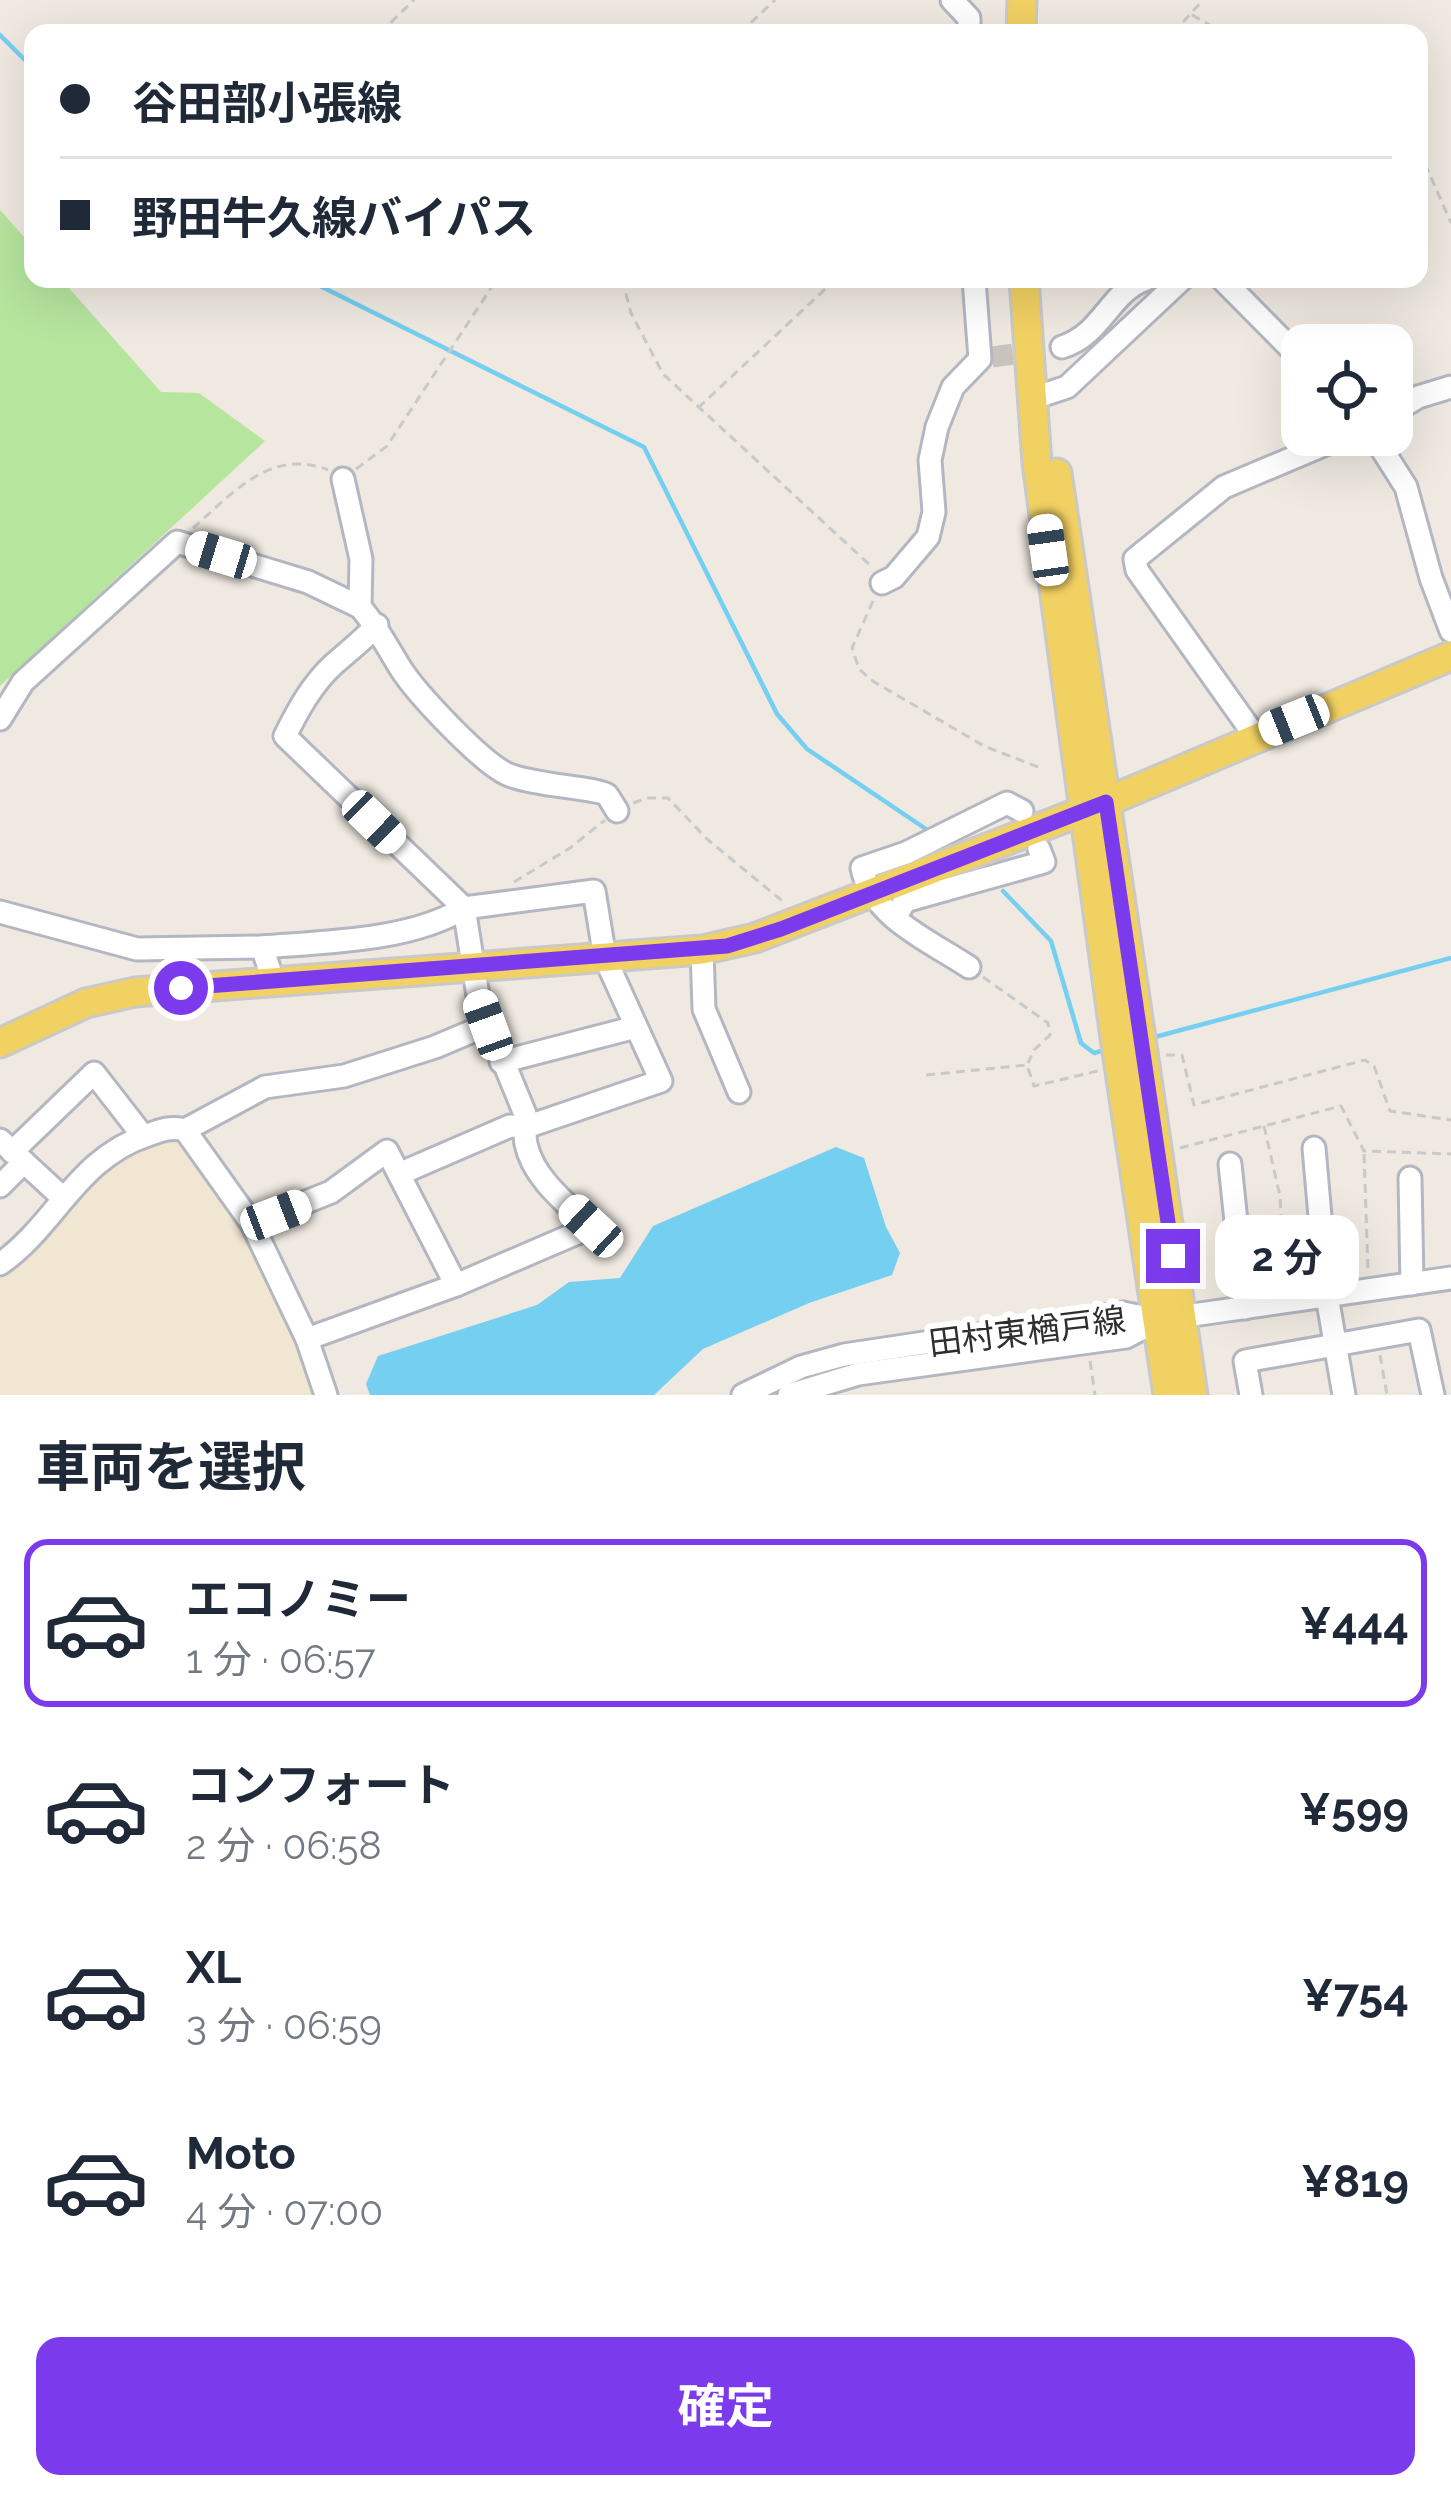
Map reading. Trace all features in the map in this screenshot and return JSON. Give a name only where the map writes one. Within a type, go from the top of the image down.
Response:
[{"type":"main road","points":[[1025,288],[1037,463],[1094,806]]},
{"type":"main road","points":[[1034,288],[1094,806],[1129,1058],[1170,1319],[1193,1395]]},
{"type":"main road","points":[[0,1043],[86,1003],[135,992],[702,950],[755,938],[1094,806],[1451,656]]},
{"type":"main road","points":[[1168,1395],[1170,1319]]},
{"type":"street","points":[[952,0],[969,24]]},
{"type":"street","points":[[882,584],[894,577],[928,537],[934,512],[930,460],[938,427],[952,387],[986,358],[975,288]]},
{"type":"street","points":[[1062,347],[1087,337],[1124,292],[1139,288]]},
{"type":"street","points":[[1046,394],[1067,387],[1158,288]]},
{"type":"street","points":[[1231,288],[1281,339]]},
{"type":"street","points":[[1413,401],[1451,387]]},
{"type":"street","points":[[1255,736],[1137,570],[1135,559],[1224,487],[1297,456]]},
{"type":"street","points":[[1386,456],[1406,488],[1451,631]]},
{"type":"street","points":[[344,478],[361,559],[360,607]]},
{"type":"street","points":[[0,719],[23,682],[177,542],[308,582],[360,607],[377,625],[403,672],[486,760],[507,774],[541,785],[608,795],[617,811]]},
{"type":"street","points":[[307,1339],[456,1286],[591,1226],[548,1185],[526,1145],[525,1114],[488,1025],[464,908],[285,736],[305,697],[377,625]]},
{"type":"street","points":[[969,967],[869,894],[862,868],[906,853],[1006,803],[1022,811]]},
{"type":"street","points":[[895,917],[905,902],[1044,862],[1039,849]]},
{"type":"street","points":[[0,912],[137,949],[262,947],[411,929],[443,921],[464,908],[594,891],[605,958],[661,1081],[526,1127],[510,1126],[399,1174]]},
{"type":"street","points":[[262,947],[273,980]]},
{"type":"street","points":[[702,950],[704,1009],[739,1092]]},
{"type":"street","points":[[185,1130],[265,1087],[344,1076],[488,1025]]},
{"type":"street","points":[[501,1063],[636,1027]]},
{"type":"street","points":[[0,1186],[12,1151],[94,1073],[143,1136]]},
{"type":"street","points":[[0,1264],[99,1159],[143,1136],[175,1127],[185,1130],[252,1224],[307,1339],[326,1395]]},
{"type":"street","points":[[1314,1148],[1327,1296],[1344,1395]]},
{"type":"street","points":[[252,1224],[331,1192],[387,1150],[456,1286]]},
{"type":"street","points":[[12,1151],[63,1198]]},
{"type":"street","points":[[1230,1164],[1245,1308]]},
{"type":"street","points":[[1411,1178],[1412,1284]]},
{"type":"street","points":[[1170,1319],[1451,1278]]},
{"type":"street","name":"田村東楢戸線","points":[[743,1395],[801,1367],[844,1355],[1112,1314],[1170,1319]]},
{"type":"street","name":"田村東楢戸線","points":[[789,1395],[831,1380],[883,1371],[1126,1337],[1170,1319]]},
{"type":"street","points":[[1251,1395],[1245,1361],[1419,1330],[1433,1395]]},
{"type":"street","points":[[883,1371],[887,1395]]},
{"type":"path","points":[[389,24],[414,0]]},
{"type":"path","points":[[750,24],[775,0]]},
{"type":"path","points":[[1181,24],[1203,0]]},
{"type":"path","points":[[1190,14],[1208,24]]},
{"type":"path","points":[[1428,171],[1451,223]]},
{"type":"path","points":[[177,542],[254,475],[278,465],[322,467],[344,478],[387,446],[491,288]]},
{"type":"path","points":[[624,288],[631,313],[664,374],[876,571],[882,584],[852,648],[859,669],[984,746],[1043,769]]},
{"type":"path","points":[[698,408],[826,288]]},
{"type":"path","points":[[500,889],[570,848],[617,811],[647,798],[668,798],[726,855],[808,917]]},
{"type":"path","points":[[969,967],[1048,1023],[1050,1035],[1027,1065],[1034,1086],[1129,1058],[1171,1053],[1182,1055],[1194,1105],[1365,1060],[1374,1066],[1390,1111],[1451,1120]]},
{"type":"path","points":[[926,1075],[1027,1065]]},
{"type":"path","points":[[1264,1126],[1280,1196],[1286,1302]]},
{"type":"path","points":[[1364,1151],[1362,1193],[1370,1290]]},
{"type":"path","points":[[1377,1338],[1387,1395]]},
{"type":"path","points":[[1089,1358],[1095,1395]]},
{"type":"shaded area","points":[[176,1133],[248,1234],[300,1338],[321,1395],[0,1395],[0,1272],[102,1164]]},
{"type":"green space","points":[[0,210],[24,237],[24,288],[69,288],[161,392],[199,393],[265,441],[0,686]]},
{"type":"water","points":[[836,1147],[864,1158],[886,1227],[900,1253],[892,1275],[809,1303],[703,1349],[654,1395],[370,1395],[366,1384],[378,1356],[537,1305],[569,1282],[620,1278],[653,1226]]},
{"type":"waterway","points":[[0,35],[24,59]]},
{"type":"waterway","points":[[324,288],[644,447],[777,714],[807,749],[926,829]]},
{"type":"waterway","points":[[1003,891],[1051,941],[1081,1043],[1094,1053],[1105,1050]]},
{"type":"waterway","points":[[1151,1038],[1451,958]]},
{"type":"tunnel","points":[[992,357],[1062,347]]},
{"type":"route","points":[[181,988],[727,946],[1106,802],[1173,1256]]}]
